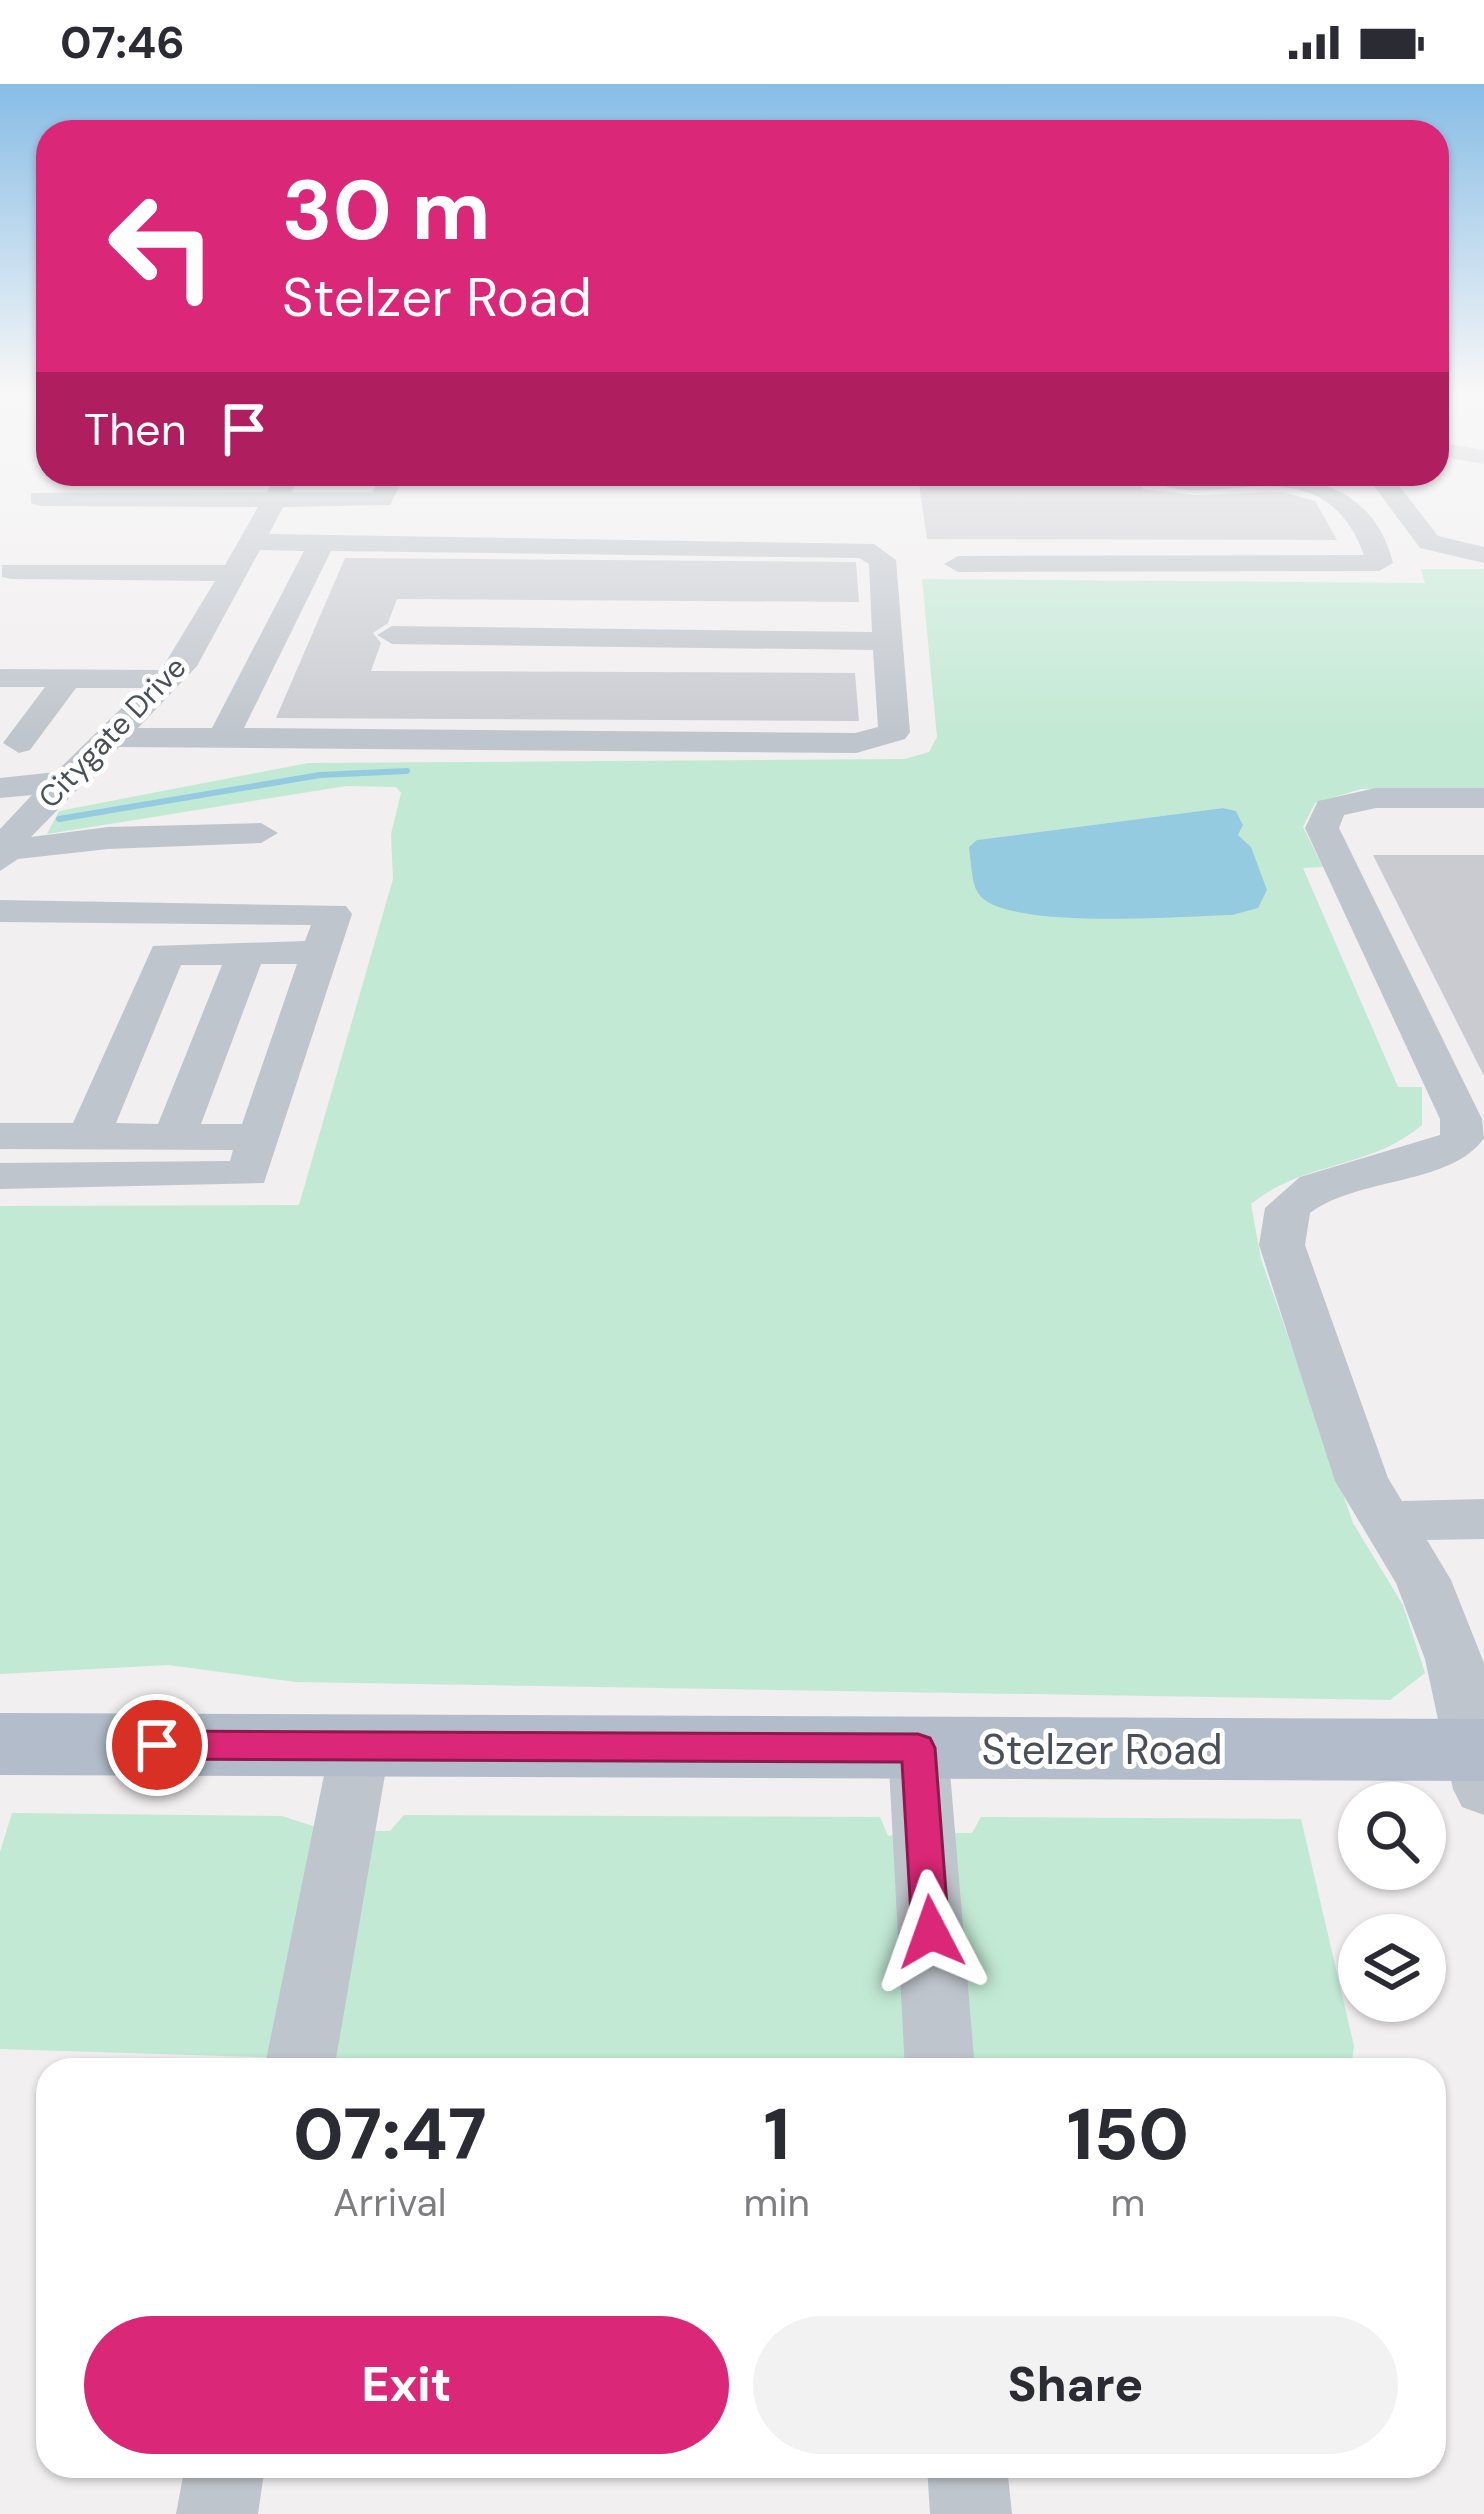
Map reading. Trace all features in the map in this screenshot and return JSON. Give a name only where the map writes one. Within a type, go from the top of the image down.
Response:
[{"type":"main road","name":"Stelzer Road","points":[[0,1744],[918,1748],[1480,1763]]},
{"type":"street","name":"Citygate Drive","points":[[3,855],[18,828],[182,667],[270,508]]},
{"type":"street","points":[[958,564],[1378,563],[1351,508]]},
{"type":"street","points":[[1403,508],[1429,542],[1484,555]]},
{"type":"street","points":[[112,736],[872,741],[894,732],[882,560],[864,550],[251,542]]},
{"type":"street","points":[[223,740],[320,546]]},
{"type":"street","points":[[11,571],[234,574]]},
{"type":"street","points":[[392,635],[888,641]]},
{"type":"street","points":[[0,678],[169,679]]},
{"type":"street","points":[[19,743],[68,678]]},
{"type":"street","points":[[0,788],[67,781]]},
{"type":"street","points":[[1480,1763],[1454,1659],[1423,1580],[1382,1521],[1362,1481],[1282,1245],[1288,1208],[1316,1186],[1450,1150],[1462,1138],[1461,1119],[1322,827],[1330,808],[1376,798],[1484,799]]},
{"type":"street","points":[[3,855],[108,838],[261,832]]},
{"type":"street","points":[[0,911],[333,914],[248,1174],[0,1176]]},
{"type":"street","points":[[89,1136],[167,954],[320,952]]},
{"type":"street","points":[[176,1136],[246,953]]},
{"type":"street","points":[[0,1136],[259,1137]]},
{"type":"street","points":[[1382,1521],[1484,1519]]},
{"type":"street","points":[[301,2058],[360,1746]]},
{"type":"street","points":[[918,1748],[939,2058]]},
{"type":"street","points":[[217,2514],[223,2478]]},
{"type":"street","points":[[968,2478],[971,2514]]},
{"type":"green space","points":[[1421,569],[1484,569],[1484,788],[1361,789],[1315,803],[1303,827],[1323,867],[1303,868],[1398,1087],[1422,1087],[1422,1125],[1381,1150],[1293,1179],[1251,1204],[1261,1259],[1353,1523],[1403,1605],[1425,1673],[1390,1700],[296,1682],[168,1665],[0,1674],[0,1206],[299,1205],[393,879],[391,834],[401,793],[396,787],[346,786],[47,834],[59,811],[308,763],[905,759],[929,752],[937,737],[922,579],[1425,583]],"holes":[[[1223,808],[1236,811],[1243,825],[1238,835],[977,840]]]},
{"type":"green space","points":[[12,1813],[282,1816],[316,1827],[288,2058],[0,2049],[0,1852]]},
{"type":"green space","points":[[404,1815],[880,1817],[888,1836],[908,1832],[923,2058],[326,2058],[373,1831],[390,1831]]},
{"type":"green space","points":[[981,1817],[1301,1819],[1338,1977],[1338,2022],[1348,2022],[1352,2058],[966,2058],[952,1833],[972,1833]]},
{"type":"water","points":[[1223,808],[1236,811],[1243,825],[1238,835],[1251,847],[1267,890],[1258,908],[1232,915],[1056,917],[994,905],[978,893],[974,883],[969,847],[977,840]]},
{"type":"building","points":[[922,508],[1319,508],[1337,540],[927,539]]},
{"type":"building","points":[[345,558],[856,562],[859,602],[397,599],[388,623],[373,633],[381,643],[371,671],[855,673],[859,721],[276,718]]},
{"type":"building","points":[[1373,855],[1484,855],[1484,1076]]},
{"type":"waterway","points":[[59,819],[320,775],[407,771]]},
{"type":"route","points":[[157,1745],[918,1748],[931,1932]]}]
